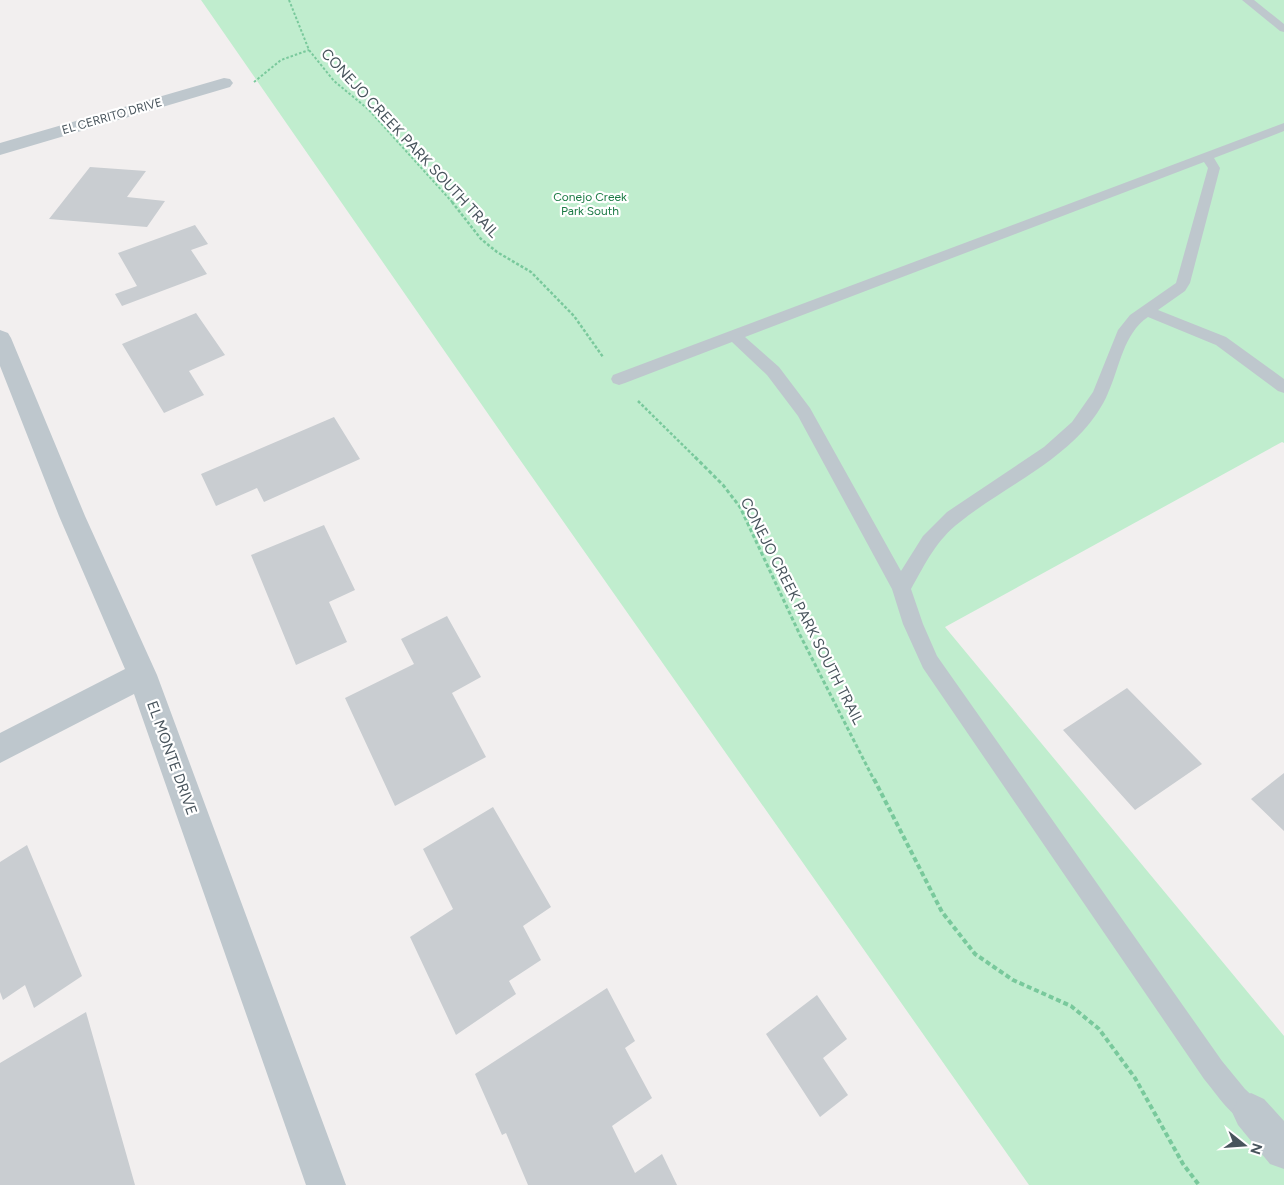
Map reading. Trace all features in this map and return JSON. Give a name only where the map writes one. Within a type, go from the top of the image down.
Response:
[{"type":"street","name":"EL CERRITO DRIVE","points":[[0,149],[224,83]]},
{"type":"street","name":"EL MONTE DRIVE","points":[[0,338],[72,516],[142,675],[326,1185]]},
{"type":"street","points":[[0,749],[142,675]]},
{"type":"street","points":[[1251,1112],[1284,1150]]},
{"type":"lane","points":[[1247,0],[1284,29]]},
{"type":"lane","points":[[619,379],[1284,127]]},
{"type":"lane","points":[[901,588],[929,541],[954,517],[1050,452],[1078,426],[1100,394],[1123,334],[1135,319],[1180,288],[1184,283],[1214,168],[1207,156]]},
{"type":"lane","points":[[1147,311],[1221,341],[1284,387]]},
{"type":"lane","points":[[734,335],[773,370],[804,412],[901,588],[913,624],[930,662],[1213,1070],[1236,1098],[1251,1112]]},
{"type":"path","name":"CONEJO CREEK PARK SOUTH TRAIL","points":[[289,0],[309,50],[334,81],[368,109],[441,188],[481,239],[497,252],[531,272],[574,316],[619,379],[648,413],[723,485],[740,507],[804,643],[942,912],[975,954],[1013,980],[1071,1006],[1099,1029],[1135,1078],[1183,1164],[1199,1185]]},
{"type":"path","points":[[224,83],[243,85],[256,82],[281,60],[309,50]]},
{"type":"green space","name":"Conejo Creek Park South","points":[[201,0],[1284,0],[1284,443],[1282,442],[945,627],[1284,1036],[1284,1185],[1029,1185],[511,447]]},
{"type":"building","points":[[90,167],[146,171],[127,197],[165,201],[147,227],[49,219]]},
{"type":"building","points":[[195,225],[208,244],[191,250],[207,274],[122,306],[115,294],[137,286],[118,253]]},
{"type":"building","points":[[196,313],[225,355],[189,371],[204,395],[164,413],[122,344]]},
{"type":"building","points":[[334,417],[360,459],[264,502],[257,488],[216,506],[201,474]]},
{"type":"building","points":[[324,525],[355,590],[329,602],[347,642],[296,665],[251,555]]},
{"type":"building","points":[[447,616],[481,677],[452,693],[486,757],[395,806],[345,698],[414,664],[401,639]]},
{"type":"building","points":[[1127,688],[1202,764],[1135,810],[1063,730]]},
{"type":"building","points":[[1284,773],[1284,831],[1251,799]]},
{"type":"building","points":[[493,807],[551,907],[523,926],[541,960],[509,981],[516,994],[456,1035],[410,937],[453,909],[423,849]]},
{"type":"building","points":[[27,845],[82,976],[34,1008],[25,985],[3,1000],[0,992],[0,862]]},
{"type":"building","points":[[607,988],[635,1041],[625,1048],[652,1098],[612,1126],[635,1173],[662,1154],[677,1185],[528,1185],[506,1133],[502,1135],[475,1074]]},
{"type":"building","points":[[817,995],[847,1039],[823,1058],[848,1095],[820,1117],[766,1034]]},
{"type":"building","points":[[86,1012],[135,1185],[0,1185],[0,1063]]}]
